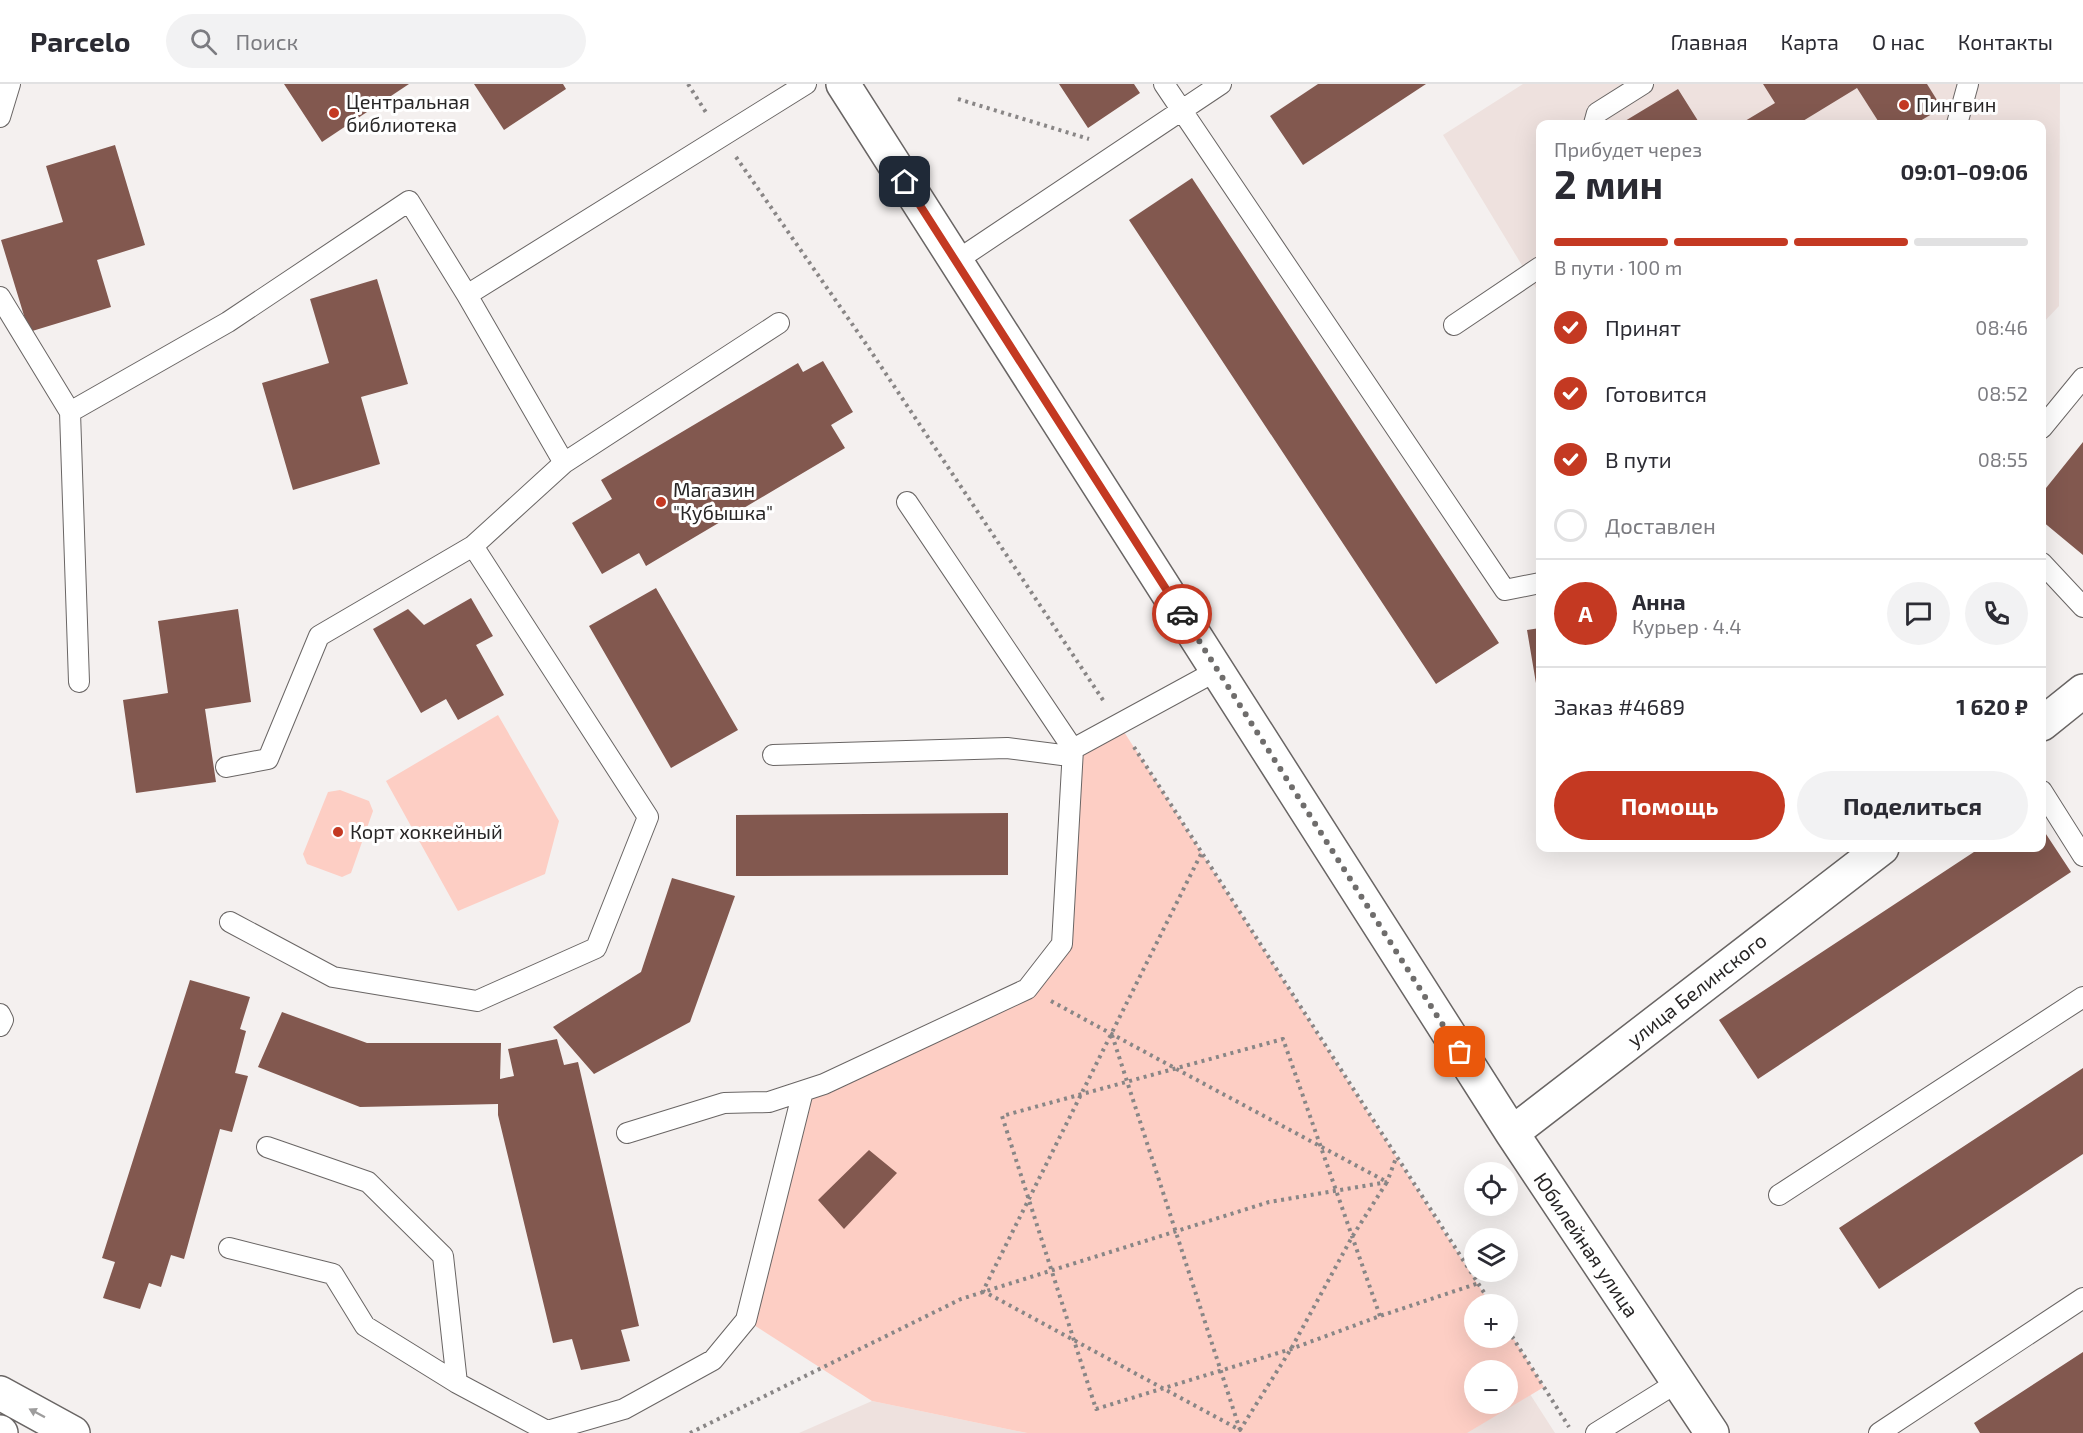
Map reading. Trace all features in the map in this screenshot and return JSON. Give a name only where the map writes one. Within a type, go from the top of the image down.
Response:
[{"type":"street","name":"Юбилейная улица","points":[[843,84],[1512,1133],[1712,1433]]},
{"type":"street","points":[[2046,721],[2083,691]]},
{"type":"street","name":"улица Белинского","points":[[1512,1133],[1877,852]]},
{"type":"street","points":[[0,1393],[73,1433]]},
{"type":"lane","points":[[0,117],[10,84]]},
{"type":"lane","points":[[467,295],[806,84]]},
{"type":"lane","points":[[1164,84],[1505,590],[1536,584]]},
{"type":"lane","points":[[956,261],[1221,84]]},
{"type":"lane","points":[[1595,120],[1597,113],[1643,84]]},
{"type":"lane","points":[[1958,120],[1968,84]]},
{"type":"lane","points":[[69,412],[228,322],[409,201],[467,295],[564,463]]},
{"type":"lane","points":[[1454,325],[1536,270]]},
{"type":"lane","points":[[0,297],[69,412],[79,682]]},
{"type":"lane","points":[[226,767],[268,759],[319,636],[472,546],[564,463],[779,323]]},
{"type":"lane","points":[[2046,423],[2083,378]]},
{"type":"lane","points":[[627,1133],[724,1103],[769,1102],[824,1084],[1028,989],[1062,944],[1073,749],[907,502]]},
{"type":"lane","points":[[230,922],[333,977],[477,1001],[596,948],[648,817],[472,546]]},
{"type":"lane","points":[[2046,567],[2083,607]]},
{"type":"lane","points":[[773,755],[1007,748],[1062,755],[1218,670]]},
{"type":"lane","points":[[2046,797],[2083,856]]},
{"type":"lane","points":[[1779,1196],[2083,997]]},
{"type":"lane","points":[[0,1014],[3,1020],[0,1026]]},
{"type":"lane","points":[[229,1248],[333,1274],[365,1326],[457,1383],[547,1431],[624,1409],[713,1360],[747,1320],[803,1091]]},
{"type":"lane","points":[[267,1147],[368,1182],[442,1256],[457,1383]]},
{"type":"lane","points":[[1879,1433],[2083,1298]]},
{"type":"lane","points":[[1596,1433],[1678,1382]]},
{"type":"path","points":[[688,84],[866,344],[1119,724],[1485,1294]]},
{"type":"path","points":[[958,99],[1125,149]]},
{"type":"path","points":[[983,1291],[1202,852]]},
{"type":"path","points":[[1028,989],[1387,1182]]},
{"type":"path","points":[[1112,1034],[1240,1430]]},
{"type":"path","points":[[1380,1316],[1283,1039],[1002,1116],[1096,1409],[1161,1387],[1291,1349],[1380,1316],[1479,1284]]},
{"type":"path","points":[[1240,1430],[1291,1349],[1352,1237],[1387,1182],[1396,1157]]},
{"type":"path","points":[[690,1433],[961,1299],[983,1291],[1269,1202],[1387,1182]]},
{"type":"path","points":[[983,1291],[1240,1430]]},
{"type":"path","points":[[1518,1346],[1573,1433]]},
{"type":"shaded area","points":[[1523,84],[2060,84],[2059,306],[2046,320],[2046,120],[1536,120],[1536,288],[1443,135]]},
{"type":"shaded area","points":[[498,715],[559,821],[545,874],[458,911],[386,781]]},
{"type":"shaded area","points":[[1119,724],[1464,1263],[1464,1282],[1476,1282],[1484,1294],[1464,1294],[1464,1348],[1518,1348],[1518,1346],[1544,1387],[1518,1403],[1518,1360],[1464,1360],[1464,1414],[1499,1414],[1467,1433],[1027,1433],[872,1401],[746,1320],[803,1091],[1027,989],[1062,944],[1073,749]]},
{"type":"shaded area","name":"Корт хоккейный","points":[[340,790],[369,801],[373,811],[351,873],[342,877],[307,864],[303,854],[328,792]]},
{"type":"shaded area","points":[[1528,1391],[1555,1433],[1462,1433],[1492,1414],[1518,1414],[1518,1397]]},
{"type":"shaded area","points":[[872,1401],[1027,1433],[799,1433]]},
{"type":"building","name":"Центральная библиотека","points":[[284,84],[409,84],[322,142]]},
{"type":"building","name":"Центральная библиотека","points":[[474,84],[563,84],[566,89],[504,130]]},
{"type":"building","points":[[1059,84],[1134,84],[1140,93],[1088,128]]},
{"type":"building","points":[[1318,84],[1426,84],[1303,165],[1270,116]]},
{"type":"building","name":"Пингвин","points":[[1763,84],[1927,84],[1942,108],[1922,120],[1877,120],[1857,88],[1805,120],[1747,120],[1775,103]]},
{"type":"building","points":[[1678,89],[1697,120],[1627,120]]},
{"type":"building","points":[[115,145],[145,245],[97,260],[111,307],[29,332],[1,240],[63,222],[46,166]]},
{"type":"building","points":[[1192,178],[1499,643],[1436,684],[1129,220]]},
{"type":"building","points":[[377,279],[408,384],[361,397],[380,464],[293,490],[262,383],[329,363],[310,299]]},
{"type":"building","points":[[823,361],[853,412],[831,425],[845,448],[646,566],[639,553],[602,574],[572,523],[612,499],[601,480],[798,363],[803,372]]},
{"type":"building","points":[[2083,442],[2083,555],[2046,524],[2046,488]]},
{"type":"building","points":[[656,588],[738,730],[671,768],[589,626]]},
{"type":"building","points":[[471,598],[493,636],[476,645],[504,695],[458,720],[446,699],[421,713],[373,629],[408,609],[424,625]]},
{"type":"building","points":[[238,609],[251,702],[205,709],[216,782],[136,793],[123,700],[168,693],[158,621]]},
{"type":"building","points":[[1536,629],[1536,683],[1527,630]]},
{"type":"building","points":[[1008,813],[1008,875],[736,876],[736,815]]},
{"type":"building","points":[[2046,834],[2071,872],[1758,1079],[1719,1020],[1974,852],[2046,852]]},
{"type":"building","points":[[672,878],[735,896],[690,1022],[594,1074],[553,1027],[641,972]]},
{"type":"building","points":[[190,980],[250,997],[240,1029],[246,1031],[235,1073],[248,1076],[232,1132],[220,1129],[184,1259],[171,1255],[161,1287],[149,1283],[140,1309],[103,1298],[115,1262],[102,1258]]},
{"type":"building","points":[[282,1012],[367,1043],[501,1043],[500,1079],[514,1076],[508,1049],[557,1039],[564,1065],[578,1062],[639,1326],[621,1330],[630,1361],[581,1370],[572,1339],[553,1343],[498,1115],[498,1104],[360,1107],[258,1067]]},
{"type":"building","points":[[2083,1068],[2083,1154],[1879,1289],[1839,1228]]},
{"type":"building","points":[[869,1150],[897,1173],[844,1229],[818,1200]]},
{"type":"building","points":[[2083,1352],[2083,1433],[1980,1433],[1974,1423]]},
{"type":"way so far","points":[[1182,614],[1460,1052]]},
{"type":"place","name":"Пингвин","points":[[1904,105]]},
{"type":"place","name":"Центральная библиотека","points":[[334,113]]},
{"type":"place","name":"Магазин \"Кубышка\"","points":[[661,502]]},
{"type":"place","name":"Корт хоккейный","points":[[338,832]]},
{"type":"route","points":[[905,182],[1182,614]]}]
